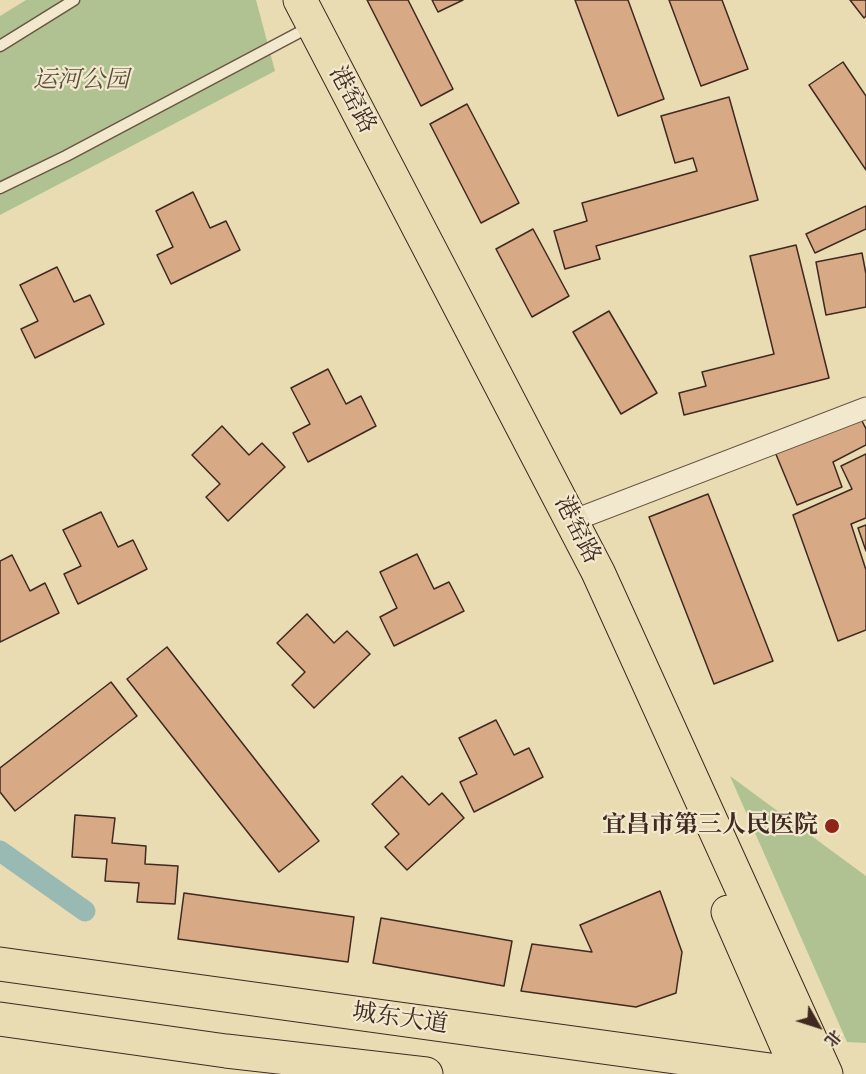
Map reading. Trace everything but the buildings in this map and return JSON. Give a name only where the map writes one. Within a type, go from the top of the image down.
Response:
[{"type":"main road","name":"港窑路","points":[[281,0],[583,579],[799,1074]]},
{"type":"main road","name":"港窑路","points":[[300,0],[598,572],[826,1074]]},
{"type":"main road","name":"城东大道","points":[[0,964],[799,1074]]},
{"type":"main road","points":[[0,1019],[225,1051],[426,1074]]},
{"type":"street","points":[[572,521],[866,408]]},
{"type":"lane","points":[[0,46],[74,0]]},
{"type":"lane","points":[[0,188],[66,156],[298,33]]},
{"type":"green space","name":"运河公园","points":[[26,0],[256,0],[275,71],[0,215],[0,16]]},
{"type":"green space","points":[[730,776],[866,876],[866,1043],[847,1042]]},
{"type":"waterway","points":[[0,851],[85,911]]},
{"type":"place","name":"宜昌市第三人民医院","points":[[832,826]]}]
